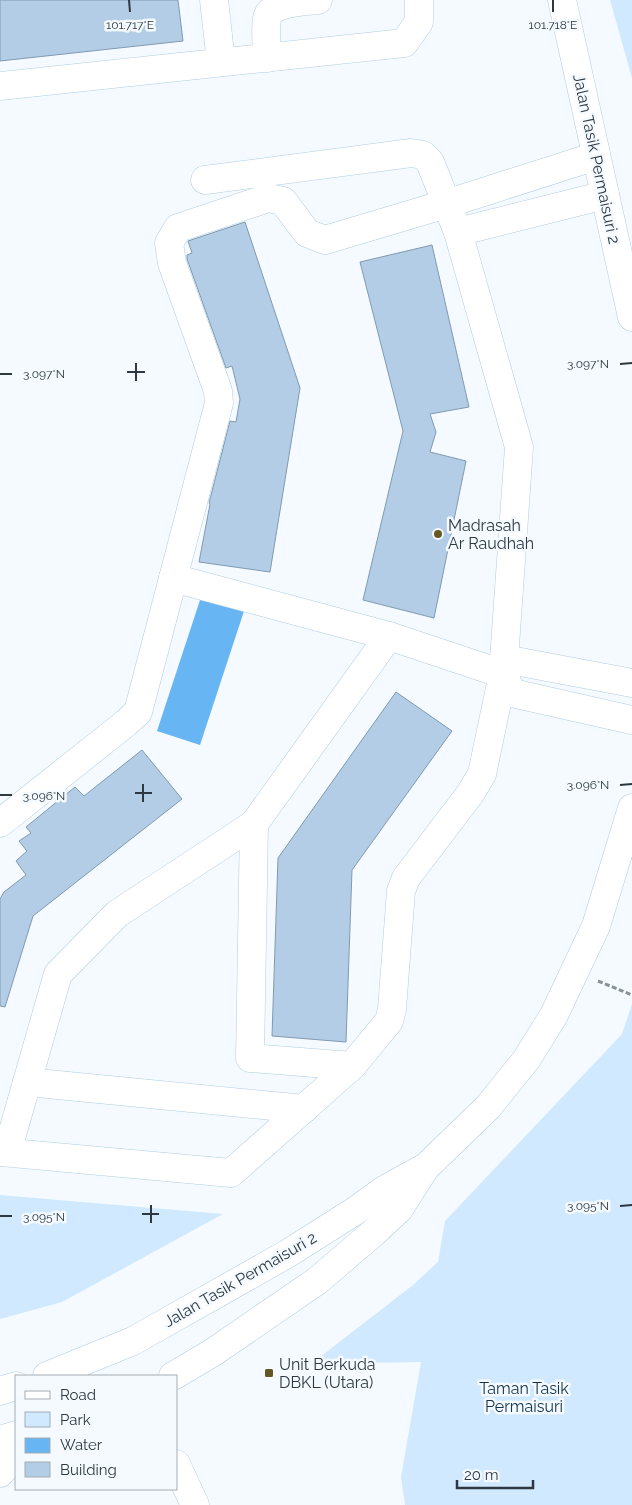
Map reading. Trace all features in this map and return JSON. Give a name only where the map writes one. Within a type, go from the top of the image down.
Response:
[{"type":"street","points":[[214,0],[221,62]]},
{"type":"street","points":[[267,58],[266,17],[273,8],[292,3],[318,0]]},
{"type":"street","points":[[0,86],[404,44],[419,22],[419,0]]},
{"type":"street","name":"Jalan Tasik Permaisuri 2","points":[[562,0],[632,317]]},
{"type":"street","points":[[205,180],[411,153],[422,155],[430,162],[458,232],[520,446],[503,674],[482,774],[470,794],[406,878],[401,891],[392,1009],[389,1021],[352,1066],[231,1173],[3,1152],[10,1105],[27,1082],[58,974],[118,914],[254,824],[389,636]]},
{"type":"street","points":[[0,823],[138,712],[220,403],[218,391],[172,263],[169,243],[178,228],[268,198],[283,201],[308,233],[325,240],[596,156]]},
{"type":"street","points":[[458,232],[605,195]]},
{"type":"street","points":[[173,578],[389,636],[503,674],[512,693],[632,720]]},
{"type":"street","points":[[503,674],[515,661],[632,683]]},
{"type":"street","name":"Jalan Tasik Permaisuri 2","points":[[175,1375],[212,1353],[317,1281],[372,1234],[399,1209],[425,1168],[488,1107],[526,1060],[554,1015],[596,926],[632,808]]},
{"type":"street","points":[[254,824],[250,1058],[352,1066]]},
{"type":"street","points":[[27,1082],[304,1109]]},
{"type":"street","name":"Jalan Tasik Permaisuri 2","points":[[49,1375],[132,1341],[287,1254],[355,1211],[384,1190],[425,1168]]},
{"type":"street","points":[[0,1379],[15,1379]]},
{"type":"street","points":[[0,1391],[15,1386]]},
{"type":"street","points":[[0,1440],[15,1435]]},
{"type":"street","points":[[0,1473],[15,1456]]},
{"type":"street","points":[[178,1468],[195,1505]]},
{"type":"path","points":[[575,971],[632,995]]},
{"type":"green space","points":[[610,0],[632,0],[632,78]]},
{"type":"green space","name":"Taman Tasik Permaisuri","points":[[632,1004],[632,1505],[405,1505],[401,1477],[421,1362],[311,1364],[413,1285],[438,1262],[445,1221],[622,1034]]},
{"type":"green space","points":[[0,1195],[223,1214],[62,1302],[0,1319]]},
{"type":"water","points":[[202,594],[245,608],[200,745],[157,731]]},
{"type":"building","points":[[0,0],[178,0],[183,41],[0,61]]},
{"type":"building","points":[[245,222],[300,388],[270,572],[199,562],[209,503],[230,421],[236,422],[240,399],[232,366],[226,368],[187,259],[187,255],[192,253],[188,241]]},
{"type":"building","points":[[432,245],[469,407],[430,414],[436,432],[430,452],[466,461],[434,618],[363,600],[403,431],[360,262]]},
{"type":"building","points":[[396,692],[452,731],[352,870],[346,1042],[272,1036],[278,858]]},
{"type":"building","points":[[142,750],[182,799],[33,916],[5,1007],[0,1006],[0,899],[4,892],[26,875],[16,861],[27,851],[19,841],[31,833],[26,827],[75,787],[84,796]]},
{"type":"place","name":"Madrasah Ar Raudhah","points":[[438,534]]},
{"type":"place","name":"Unit Berkuda DBKL (Utara)","points":[[269,1373]]}]
